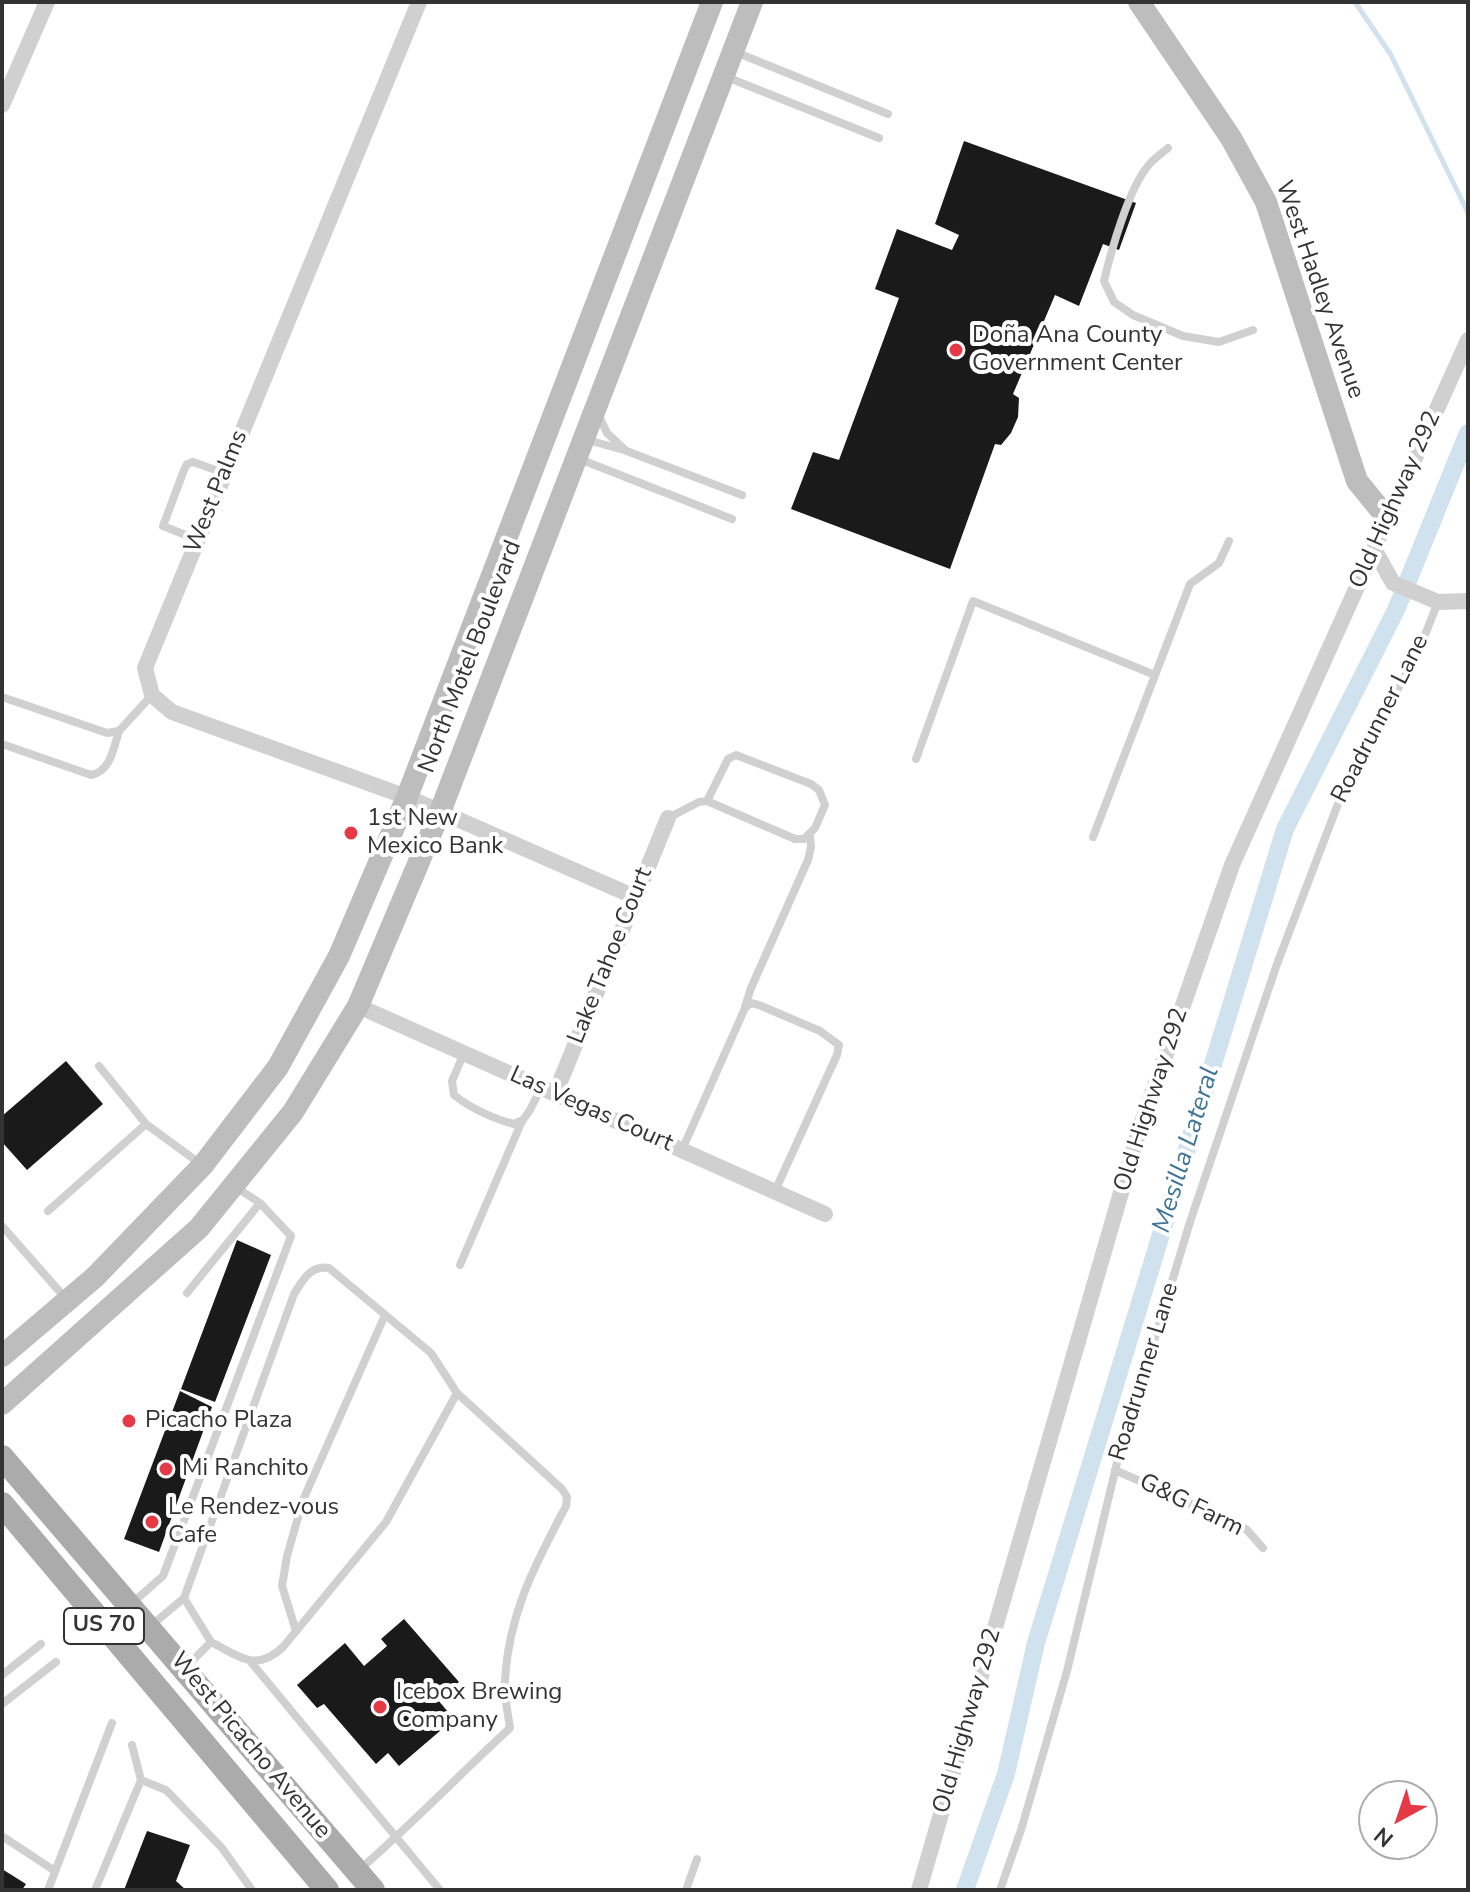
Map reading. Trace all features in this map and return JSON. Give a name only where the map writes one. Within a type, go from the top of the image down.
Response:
[{"type":"main road","name":"North Motel Boulevard","points":[[2,1356],[95,1277],[203,1165],[278,1067],[339,956],[407,797],[712,2]]},
{"type":"main road","name":"North Motel Boulevard","points":[[2,1404],[199,1228],[293,1112],[358,1006],[440,812],[752,2]]},
{"type":"main road","name":"West Hadley Avenue","points":[[1139,2],[1231,138],[1266,202],[1357,481],[1388,519]]},
{"type":"main road","points":[[699,36],[733,51]]},
{"type":"main road","points":[[689,62],[723,76]]},
{"type":"main road","points":[[546,434],[580,448]]},
{"type":"main road","points":[[203,1165],[234,1186]]},
{"type":"main road","name":"West Picacho Avenue","points":[[2,1457],[373,1890]]},
{"type":"main road","name":"West Picacho Avenue","points":[[2,1504],[323,1888]]},
{"type":"main road","points":[[161,1691],[184,1669]]},
{"type":"main road","points":[[323,1888],[357,1871]]},
{"type":"street","points":[[2,105],[47,2]]},
{"type":"street","name":"West Palms","points":[[152,695],[145,668],[419,2]]},
{"type":"street","name":"Old Highway 292","points":[[919,1890],[1138,1134],[1232,865],[1468,340]]},
{"type":"street","points":[[1374,549],[1393,583],[1432,599],[1468,601]]},
{"type":"street","points":[[152,695],[172,712],[407,797],[635,897]]},
{"type":"street","name":"Lake Tahoe Court","points":[[548,1090],[668,818]]},
{"type":"street","name":"Las Vegas Court","points":[[358,1006],[825,1214]]},
{"type":"lane","points":[[733,51],[888,114]]},
{"type":"lane","points":[[723,76],[879,138]]},
{"type":"lane","points":[[1168,148],[1147,166],[1135,188],[1109,256],[1104,281],[1114,302],[1133,315],[1183,336],[1219,342],[1253,330]]},
{"type":"lane","points":[[597,403],[599,419],[607,433],[624,450]]},
{"type":"lane","points":[[580,448],[624,450],[742,495]]},
{"type":"lane","points":[[580,448],[732,519]]},
{"type":"lane","points":[[198,540],[163,526],[184,470],[187,464],[193,462],[225,474]]},
{"type":"lane","points":[[1093,837],[1190,584],[1219,563],[1229,541]]},
{"type":"lane","name":"Roadrunner Lane","points":[[1000,1890],[1021,1830],[1067,1671],[1115,1470],[1190,1222],[1315,859],[1349,775],[1417,655],[1432,599]]},
{"type":"lane","points":[[916,759],[973,601],[1155,675]]},
{"type":"lane","points":[[2,744],[91,775],[101,773],[107,766],[119,731],[152,695]]},
{"type":"lane","points":[[2,697],[91,729],[107,733],[119,731]]},
{"type":"lane","points":[[668,818],[707,801],[795,839],[804,839],[810,835],[825,805],[819,790],[743,755],[728,759],[707,801]]},
{"type":"lane","points":[[682,1150],[808,860],[810,835]]},
{"type":"lane","points":[[745,1008],[751,1003],[759,1005],[820,1031],[839,1045],[775,1191]]},
{"type":"lane","points":[[464,1053],[452,1081],[454,1095],[506,1122],[514,1124],[523,1120]]},
{"type":"lane","points":[[99,1066],[146,1124],[203,1165]]},
{"type":"lane","points":[[460,1265],[523,1120],[548,1090]]},
{"type":"lane","points":[[48,1211],[146,1124]]},
{"type":"lane","points":[[130,1605],[163,1576],[291,1236],[260,1203],[234,1186]]},
{"type":"lane","points":[[187,1293],[260,1203]]},
{"type":"lane","points":[[2,1226],[68,1301]]},
{"type":"lane","points":[[2,1245],[12,1237]]},
{"type":"lane","points":[[150,1627],[184,1598],[294,1294],[312,1269],[320,1266],[329,1268],[431,1353],[457,1393],[562,1489],[567,1497],[566,1506],[514,1615],[504,1681],[510,1728],[424,1807],[395,1839],[357,1871]]},
{"type":"lane","points":[[296,1631],[282,1586],[287,1556],[303,1500],[385,1315]]},
{"type":"lane","points":[[184,1598],[211,1642],[250,1661],[259,1662],[275,1655],[386,1522],[457,1393]]},
{"type":"lane","name":"G&G Farm","points":[[1115,1470],[1246,1529],[1263,1548]]},
{"type":"lane","points":[[184,1669],[211,1642]]},
{"type":"lane","points":[[2,1675],[41,1644]]},
{"type":"lane","points":[[250,1661],[440,1890]]},
{"type":"lane","points":[[2,1704],[56,1662]]},
{"type":"lane","points":[[48,1890],[112,1723]]},
{"type":"lane","points":[[95,1890],[141,1780],[132,1745]]},
{"type":"lane","points":[[141,1780],[166,1790],[222,1848],[252,1890]]},
{"type":"lane","points":[[2,1836],[55,1871]]},
{"type":"lane","points":[[686,1890],[697,1859]]},
{"type":"building","name":"Doña Ana County Government Center","points":[[964,141],[1136,203],[1119,250],[1103,244],[1079,306],[1055,295],[1013,394],[1019,398],[1018,417],[1001,445],[995,444],[950,569],[791,509],[813,452],[839,460],[899,298],[875,289],[897,229],[952,250],[959,235],[935,224]]},
{"type":"building","points":[[66,1061],[103,1104],[27,1170],[2,1142],[2,1116]]},
{"type":"building","points":[[237,1240],[271,1255],[215,1402],[181,1389]]},
{"type":"building","points":[[180,1391],[212,1407],[159,1552],[124,1539]]},
{"type":"building","points":[[404,1619],[459,1682],[438,1700],[454,1719],[399,1766],[388,1753],[376,1764],[324,1704],[317,1708],[297,1685],[345,1643],[364,1666],[387,1646],[381,1639]]},
{"type":"building","points":[[147,1831],[190,1845],[176,1881],[186,1890],[124,1890]]},
{"type":"building","points":[[2,1869],[26,1884],[22,1890],[2,1890]]},
{"type":"waterway","points":[[1355,2],[1391,55],[1468,213]]},
{"type":"waterway","name":"Mesilla Lateral","points":[[965,1890],[1006,1774],[1036,1643],[1285,829],[1396,610],[1468,433]]},
{"type":"place","name":"Doña Ana County Government Center","points":[[956,350]]},
{"type":"place","name":"1st New Mexico Bank","points":[[351,833]]},
{"type":"place","name":"Picacho Plaza","points":[[129,1421]]},
{"type":"place","name":"Mi Ranchito","points":[[166,1469]]},
{"type":"place","name":"Le Rendez-vous Cafe","points":[[152,1522]]},
{"type":"place","name":"Icebox Brewing Company","points":[[380,1707]]}]
